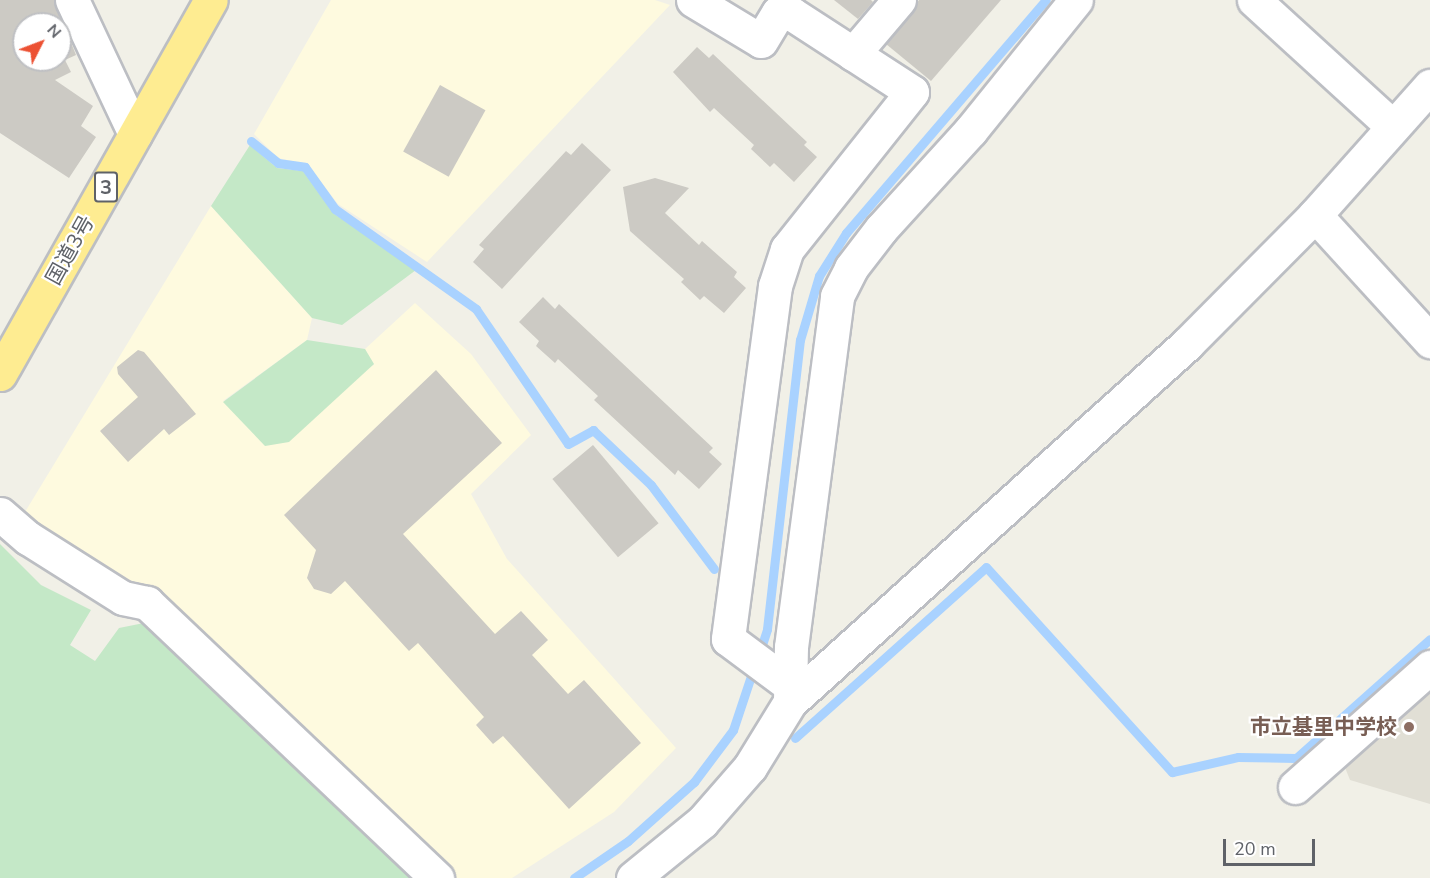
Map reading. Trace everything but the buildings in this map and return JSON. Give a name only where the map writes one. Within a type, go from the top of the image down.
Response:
[{"type":"highway","name":"国道3号","points":[[0,374],[211,0]]},
{"type":"street","points":[[72,0],[135,134]]},
{"type":"street","points":[[693,0],[761,41],[778,13],[792,14],[912,92],[787,249],[775,285],[728,639],[790,693]]},
{"type":"street","points":[[853,54],[899,0]]},
{"type":"street","points":[[790,693],[792,636],[837,296],[851,268],[881,229],[971,130],[1076,0]]},
{"type":"street","points":[[1254,0],[1393,127]]},
{"type":"street","points":[[633,878],[702,822],[750,767],[790,693],[1187,344],[1315,214],[1430,86]]},
{"type":"street","points":[[1315,214],[1430,341]]},
{"type":"street","points":[[0,514],[28,538],[123,598],[147,603],[437,878]]},
{"type":"street","points":[[1295,787],[1430,667]]},
{"type":"shaded area","points":[[331,0],[655,0],[670,5],[427,262],[338,204],[307,164],[278,158],[254,134]]},
{"type":"shaded area","points":[[211,206],[312,318],[307,340],[223,401],[374,365],[365,349],[415,303],[471,354],[531,435],[471,494],[507,559],[676,748],[614,812],[512,878],[453,878],[153,594],[48,535],[25,512]]},
{"type":"shaded area","name":"市立基里中学校","points":[[1430,689],[1430,804],[1350,780],[1344,765]]},
{"type":"green space","points":[[250,145],[277,168],[303,171],[333,213],[416,270],[342,325],[312,318],[211,206]]},
{"type":"green space","points":[[307,340],[365,349],[374,364],[289,442],[265,446],[223,402]]},
{"type":"green space","points":[[0,544],[41,585],[91,610],[70,645],[95,661],[119,628],[149,622],[411,878],[0,878]]},
{"type":"waterway","points":[[759,654],[767,629],[800,340],[819,276],[846,233],[1046,0]]},
{"type":"waterway","points":[[251,141],[278,163],[305,167],[335,209],[476,309],[568,444],[593,430],[651,485],[714,569]]},
{"type":"waterway","points":[[795,738],[986,567],[1172,772],[1238,757],[1296,758],[1430,639]]},
{"type":"waterway","points":[[574,878],[628,841],[694,782],[733,730],[754,667]]},
{"type":"place","name":"市立基里中学校","points":[[1409,727]]}]
